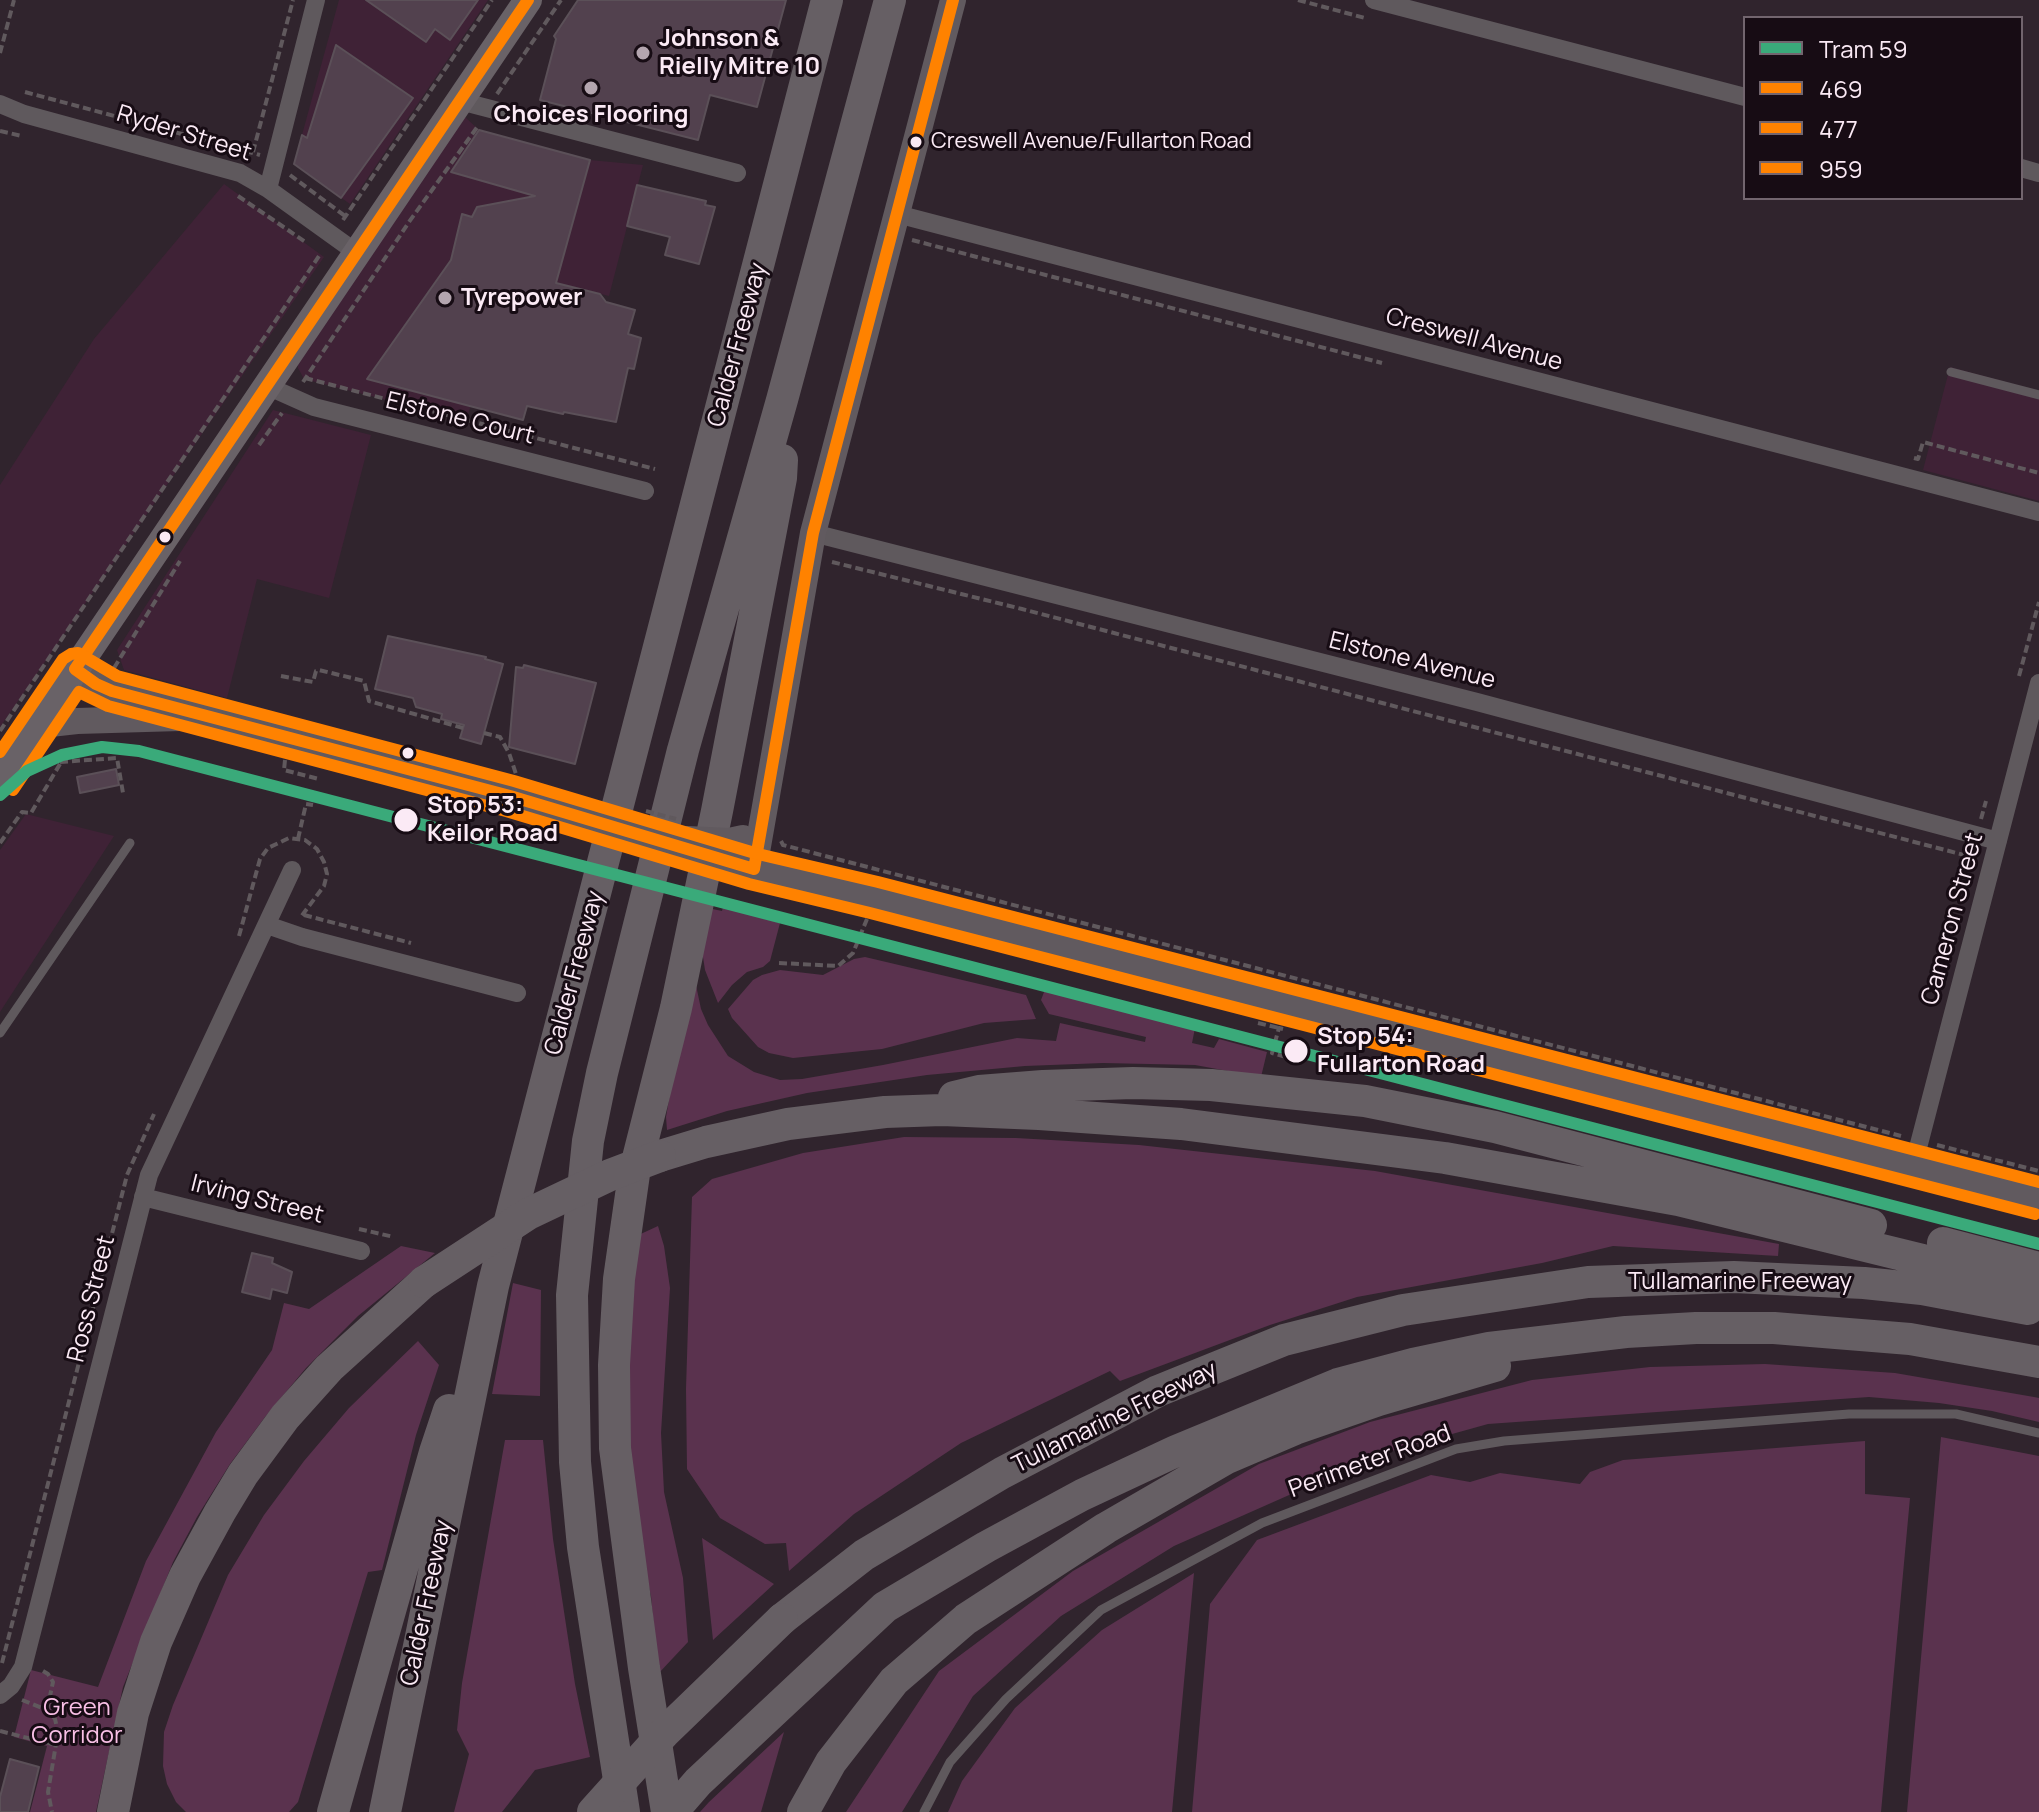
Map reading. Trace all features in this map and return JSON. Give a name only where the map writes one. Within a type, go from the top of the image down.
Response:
[{"type":"highway","points":[[807,76],[818,0]]},
{"type":"highway","name":"Calder Freeway","points":[[385,1812],[493,1286],[827,0]]},
{"type":"highway","name":"Calder Freeway","points":[[624,1812],[583,1547],[575,1462],[572,1295],[582,1182],[602,1073],[683,750],[890,0]]},
{"type":"highway","points":[[670,1812],[644,1668],[615,1448],[614,1365],[619,1279],[634,1174],[689,949],[781,478],[782,400]]},
{"type":"highway","points":[[885,1112],[979,1091],[1133,1083],[1211,1085],[1365,1101],[1495,1127],[2039,1268]]},
{"type":"highway","points":[[113,1812],[133,1713],[156,1642],[185,1576],[220,1512],[243,1474],[285,1417],[329,1368],[424,1282],[528,1214],[610,1175],[706,1142],[788,1124],[885,1112],[942,1110],[1181,1124],[1445,1158],[1678,1200],[1939,1264],[2039,1293]]},
{"type":"highway","name":"Tullamarine Freeway","points":[[593,1812],[664,1733],[782,1619],[864,1555],[1002,1473],[1158,1391],[1284,1340],[1388,1313],[1588,1282],[1734,1277],[1893,1286],[2039,1311]]},
{"type":"highway","points":[[333,1812],[435,1452],[493,1286]]},
{"type":"highway","name":"Tullamarine Freeway","points":[[670,1812],[793,1690],[885,1607],[1027,1525],[1176,1451],[1338,1384],[1489,1348],[1626,1332],[1727,1328],[1910,1339],[2039,1362]]},
{"type":"highway","points":[[803,1812],[831,1762],[894,1681],[966,1619],[1106,1528],[1227,1458],[1324,1417],[1544,1352],[1626,1332]]},
{"type":"main road","points":[[0,781],[75,669],[279,392],[357,253],[528,0]]},
{"type":"main road","points":[[746,867],[771,829],[813,533],[953,0]]},
{"type":"main road","points":[[75,669],[105,688],[563,812],[746,867],[874,897],[2039,1199]]},
{"type":"main road","points":[[34,731],[50,724],[83,720],[220,718]]},
{"type":"main road","points":[[652,838],[723,841],[771,829]]},
{"type":"street","points":[[268,189],[316,0]]},
{"type":"street","points":[[1374,0],[1743,96]]},
{"type":"street","points":[[460,101],[737,173]]},
{"type":"street","name":"Ryder Street","points":[[0,104],[24,114],[224,168],[254,179],[357,253]]},
{"type":"street","name":"Ryder Street","points":[[0,114],[24,114]]},
{"type":"street","name":"Creswell Avenue","points":[[897,214],[2039,512]]},
{"type":"street","name":"Elstone Court","points":[[279,392],[314,407],[645,491]]},
{"type":"street","name":"Elstone Avenue","points":[[813,533],[1477,702],[1998,841]]},
{"type":"street","name":"Cameron Street","points":[[1913,1167],[2039,683]]},
{"type":"street","name":"Ross Street","points":[[6,1697],[23,1667],[154,1162],[292,870]]},
{"type":"street","points":[[267,925],[517,993]]},
{"type":"street","name":"Irving Street","points":[[143,1197],[361,1251]]},
{"type":"lane","points":[[1951,372],[2039,395]]},
{"type":"lane","points":[[0,1033],[130,843]]},
{"type":"lane","name":"Perimeter Road","points":[[924,1812],[950,1762],[1006,1699],[1101,1610],[1262,1523],[1456,1449],[1504,1441],[1849,1414],[1956,1414],[2039,1433]]},
{"type":"path","points":[[0,53],[14,0]]},
{"type":"path","points":[[252,153],[293,0]]},
{"type":"path","points":[[253,454],[279,392],[305,378],[561,0]]},
{"type":"path","points":[[0,731],[321,253]]},
{"type":"path","points":[[305,378],[655,469]]},
{"type":"path","points":[[1907,456],[1918,459],[1923,442],[2039,473]]},
{"type":"path","points":[[114,668],[182,558]]},
{"type":"path","points":[[824,569],[834,561],[864,568],[1972,857],[1969,869]]},
{"type":"path","points":[[281,676],[313,682],[319,670],[364,681],[369,701],[463,728]]},
{"type":"path","points":[[484,733],[500,737],[515,774],[529,778]]},
{"type":"path","points":[[272,757],[286,760],[284,770],[319,779]]},
{"type":"path","points":[[0,843],[22,812],[31,813],[60,763],[117,758],[123,793]]},
{"type":"path","points":[[298,839],[306,804],[313,805]]},
{"type":"path","points":[[633,807],[678,820]]},
{"type":"path","points":[[771,829],[783,845],[2039,1171]]},
{"type":"path","points":[[779,963],[838,966],[853,953],[874,897]]},
{"type":"path","points":[[1258,1023],[1279,1028]]},
{"type":"path","points":[[6,1697],[47,1710],[55,1719],[58,1732],[48,1792],[52,1812]]},
{"type":"path","points":[[0,1731],[56,1745]]},
{"type":"shaded area","points":[[339,0],[488,0],[350,204],[294,164]]},
{"type":"shaded area","points":[[465,117],[479,130],[590,160],[643,165],[609,296],[515,273],[466,420],[304,379],[298,368],[298,360]]},
{"type":"shaded area","points":[[224,184],[324,257],[0,727],[0,485],[94,339]]},
{"type":"shaded area","points":[[1950,367],[2039,391],[2039,501],[1923,470]]},
{"type":"shaded area","points":[[273,410],[371,435],[329,598],[257,579],[227,698],[124,670],[117,650]]},
{"type":"shaded area","points":[[26,814],[114,836],[0,1012],[0,850]]},
{"type":"green space","points":[[723,907],[780,923],[770,961],[747,972],[718,1003],[705,970],[701,944],[708,908],[722,911]]},
{"type":"green space","points":[[865,957],[1026,995],[1036,1019],[984,1023],[882,1049],[793,1058],[769,1053],[758,1047],[732,1018],[728,1009],[753,980],[762,975],[780,970],[823,975],[854,959]]},
{"type":"green space","points":[[692,966],[701,1009],[728,1056],[754,1072],[780,1080],[883,1065],[1017,1038],[1056,1041],[1060,1023],[1145,1042],[1146,1037],[1049,1014],[1041,1000],[1046,987],[1196,1023],[1192,1043],[1214,1048],[1219,1039],[1267,1052],[1261,1077],[1195,1065],[1103,1063],[1025,1066],[927,1075],[807,1093],[727,1111],[667,1130],[666,1117]]},
{"type":"green space","points":[[904,1137],[1016,1138],[1139,1145],[1375,1171],[1779,1244],[1778,1256],[1613,1246],[1542,1263],[1357,1297],[1270,1325],[1120,1381],[1110,1371],[961,1443],[854,1514],[789,1571],[786,1543],[765,1544],[720,1518],[687,1469],[686,1389],[692,1197],[712,1179],[803,1153]]},
{"type":"green space","points":[[658,1226],[670,1288],[661,1433],[664,1492],[683,1578],[688,1642],[658,1674],[651,1596],[626,1489],[632,1238]]},
{"type":"green space","name":"Green Corridor","points":[[401,1246],[435,1253],[358,1316],[306,1368],[230,1464],[197,1517],[173,1562],[123,1687],[96,1812],[30,1812],[47,1746],[14,1737],[31,1670],[98,1687],[146,1561],[216,1432],[272,1350],[284,1303],[309,1309]]},
{"type":"green space","points":[[513,1283],[541,1290],[540,1396],[492,1394]]},
{"type":"green space","points":[[418,1341],[439,1365],[416,1435],[382,1570],[368,1572],[298,1802],[289,1812],[186,1812],[176,1802],[167,1784],[163,1766],[164,1732],[228,1575],[264,1515],[304,1461],[349,1408]]},
{"type":"green space","points":[[1765,1364],[1895,1373],[2039,1398],[2039,1422],[1939,1403],[1869,1397],[1488,1424],[1384,1453],[1174,1546],[1061,1616],[973,1696],[902,1812],[846,1812],[939,1671],[1073,1571],[1259,1464],[1370,1422],[1532,1380],[1650,1367]]},
{"type":"green space","points":[[1941,1437],[2039,1456],[2039,1812],[1907,1812]]},
{"type":"green space","points":[[505,1440],[543,1440],[553,1539],[575,1684],[590,1757],[535,1770],[502,1812],[454,1812],[469,1754],[457,1730],[462,1683]]},
{"type":"green space","points":[[1865,1441],[1865,1494],[1910,1498],[1881,1812],[1192,1812],[1210,1604],[1257,1540],[1431,1475],[1470,1482],[1500,1473],[1580,1484],[1590,1472],[1623,1460]]},
{"type":"green space","points":[[702,1538],[774,1584],[713,1640]]},
{"type":"green space","points":[[1194,1573],[1172,1812],[948,1812],[962,1781],[1015,1708],[1102,1630]]},
{"type":"green space","points":[[784,1732],[761,1812],[700,1812],[709,1802]]},
{"type":"building","points":[[366,0],[478,0],[450,40],[435,29],[426,42]]},
{"type":"building","name":"Johnson & Rielly Mitre 10","points":[[578,0],[786,0],[757,107],[710,95],[698,140],[540,100],[556,39],[554,36]]},
{"type":"building","points":[[336,45],[413,98],[341,198],[294,164],[302,135],[307,138]]},
{"type":"building","points":[[479,130],[590,160],[556,283],[600,294],[606,302],[635,310],[628,334],[641,338],[634,369],[628,368],[616,422],[527,406],[523,420],[367,379],[451,260],[462,214],[472,217],[477,207],[535,196],[451,172]]},
{"type":"building","points":[[637,185],[706,201],[705,205],[715,207],[699,264],[665,255],[670,237],[627,226]]},
{"type":"building","points":[[388,636],[486,657],[503,664],[481,744],[460,738],[464,725],[441,719],[442,714],[416,707],[413,698],[375,689]]},
{"type":"building","points":[[524,665],[596,683],[575,764],[509,747],[516,667],[523,668]]},
{"type":"building","points":[[116,769],[119,785],[80,793],[77,777]]},
{"type":"building","points":[[252,1253],[273,1258],[272,1263],[292,1272],[287,1293],[272,1289],[270,1299],[242,1292]]},
{"type":"building","points":[[10,1759],[39,1767],[28,1812],[0,1812],[0,1797]]},
{"type":"tram line","name":"59","points":[[0,795],[27,771],[62,755],[102,747],[139,751],[2039,1244]]},
{"type":"transit line","name":"469","points":[[75,669],[528,0]]},
{"type":"transit line","name":"469","points":[[754,869],[813,533],[953,0]]},
{"type":"transit line","name":"959","points":[[0,752],[63,659],[78,653],[117,676],[514,781],[758,854],[878,882],[2039,1182]]},
{"type":"transit line","name":"469","points":[[75,669],[112,691],[510,796],[754,869]]},
{"type":"transit line","name":"477","points":[[13,790],[79,692],[108,706],[506,811],[749,884],[2035,1214]]},
{"type":"place","name":"Johnson & Rielly Mitre 10","points":[[643,53]]},
{"type":"place","name":"Choices Flooring","points":[[591,88]]},
{"type":"place","name":"Creswell Avenue/Fullarton Road","points":[[916,142]]},
{"type":"place","name":"Tyrepower","points":[[445,298]]},
{"type":"place","name":"Stop 53: Keilor Road","points":[[406,820]]},
{"type":"place","name":"Stop 54: Fullarton Road","points":[[1296,1051]]}]
